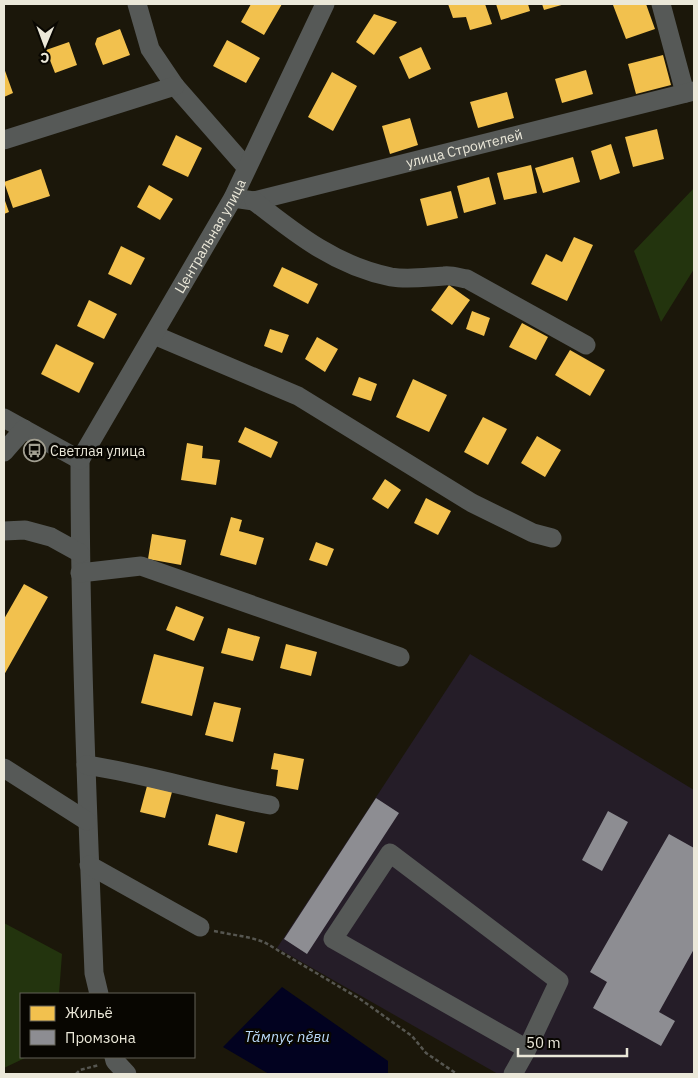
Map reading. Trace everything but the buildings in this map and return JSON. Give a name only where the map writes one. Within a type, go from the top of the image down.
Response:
[{"type":"street","points":[[136,4],[150,49],[175,86],[246,167]]},
{"type":"street","name":"Центральная улица","points":[[80,460],[233,198],[246,167],[325,4]]},
{"type":"street","points":[[661,4],[690,92]]},
{"type":"street","points":[[4,140],[175,86]]},
{"type":"street","name":"улица Строителей","points":[[233,198],[254,202],[690,92]]},
{"type":"street","points":[[254,202],[305,241],[352,266],[398,278],[414,279],[446,276],[467,279],[586,345]]},
{"type":"street","points":[[154,335],[298,396],[472,504],[533,534],[552,538]]},
{"type":"street","points":[[4,418],[80,460],[80,573],[89,865],[94,973],[99,993]]},
{"type":"street","points":[[4,452],[24,430]]},
{"type":"street","points":[[4,532],[26,530],[51,537],[80,553]]},
{"type":"street","points":[[80,573],[140,566],[400,657]]},
{"type":"street","points":[[86,766],[123,771],[270,805]]},
{"type":"street","points":[[4,768],[88,821]]},
{"type":"street","points":[[513,1074],[527,1048],[559,981],[390,853],[334,939],[527,1048]]},
{"type":"street","points":[[89,865],[200,926]]},
{"type":"path","points":[[200,926],[209,930],[264,942],[360,999],[412,1036],[426,1053],[457,1074]]},
{"type":"path","points":[[76,1074],[80,1070],[118,1064]]},
{"type":"shaded area","points":[[470,654],[694,790],[694,1074],[498,1074],[277,948]]},
{"type":"green space","points":[[694,188],[694,269],[661,322],[634,251]]},
{"type":"green space","points":[[4,923],[62,954],[59,993],[20,993],[20,1058],[25,1058],[4,1068]]},
{"type":"water","name":"Тӑмпуҫ пӗви","points":[[282,987],[388,1061],[388,1074],[269,1074],[223,1047]]},
{"type":"place","name":"Светлая улица","points":[[34,451]]}]
